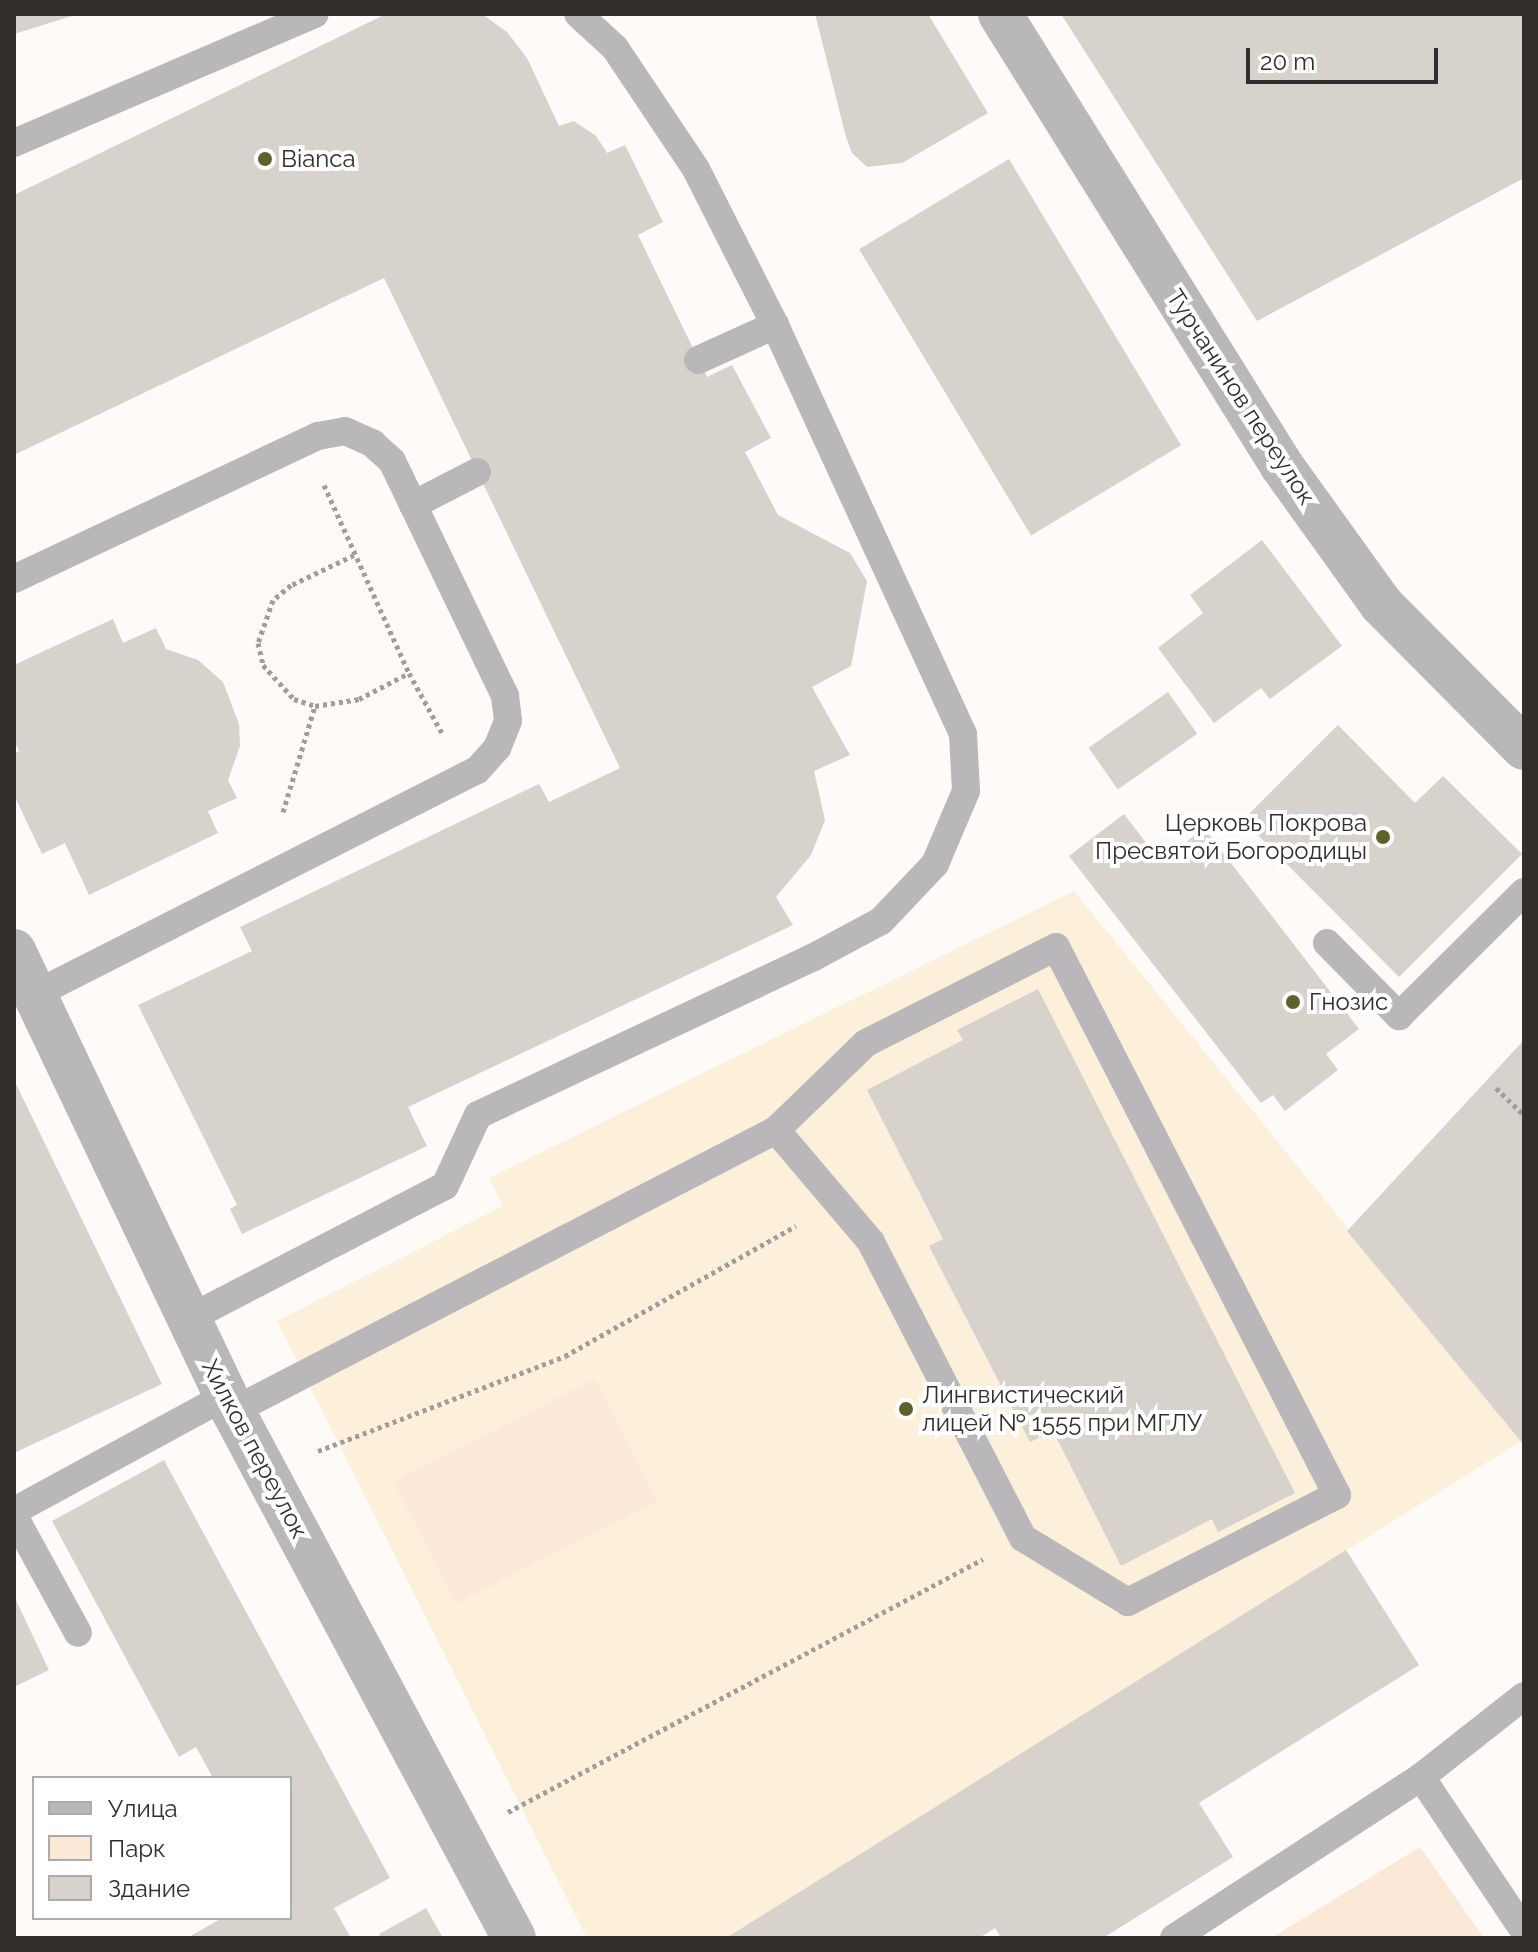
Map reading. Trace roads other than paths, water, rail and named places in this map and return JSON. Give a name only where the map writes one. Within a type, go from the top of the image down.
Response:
[{"type":"street","name":"Турчанинов переулок","points":[[1000,14],[1291,479],[1381,604],[1524,748]]},
{"type":"street","name":"Хилков переулок","points":[[20,965],[230,1404],[514,1938]]},
{"type":"lane","points":[[14,143],[315,14]]},
{"type":"lane","points":[[188,1319],[445,1186],[478,1115],[881,921],[935,864],[966,791],[963,734],[775,325],[696,169],[615,48],[578,14]]},
{"type":"lane","points":[[698,360],[775,325]]},
{"type":"lane","points":[[14,579],[305,442],[345,431],[372,443],[392,461],[505,696],[508,721],[497,748],[465,776],[263,880],[20,965]]},
{"type":"lane","points":[[413,505],[477,472]]},
{"type":"lane","points":[[1327,943],[1399,1016],[1524,892]]},
{"type":"lane","points":[[78,1633],[14,1513],[776,1130],[866,1043],[1056,947],[1337,1495],[1128,1602],[1023,1538],[871,1242],[776,1130]]},
{"type":"lane","points":[[1174,1938],[1421,1777],[1524,1696]]},
{"type":"lane","points":[[1421,1777],[1524,1931]]},
{"type":"place","name":"Bianca","points":[[265,159]]},
{"type":"place","name":"Церковь Покрова Пресвятой Богородицы","points":[[1383,837]]},
{"type":"place","name":"Гнозис","points":[[1293,1002]]},
{"type":"place","name":"Лингвистический лицей № 1555 при МГЛУ","points":[[906,1409]]}]
